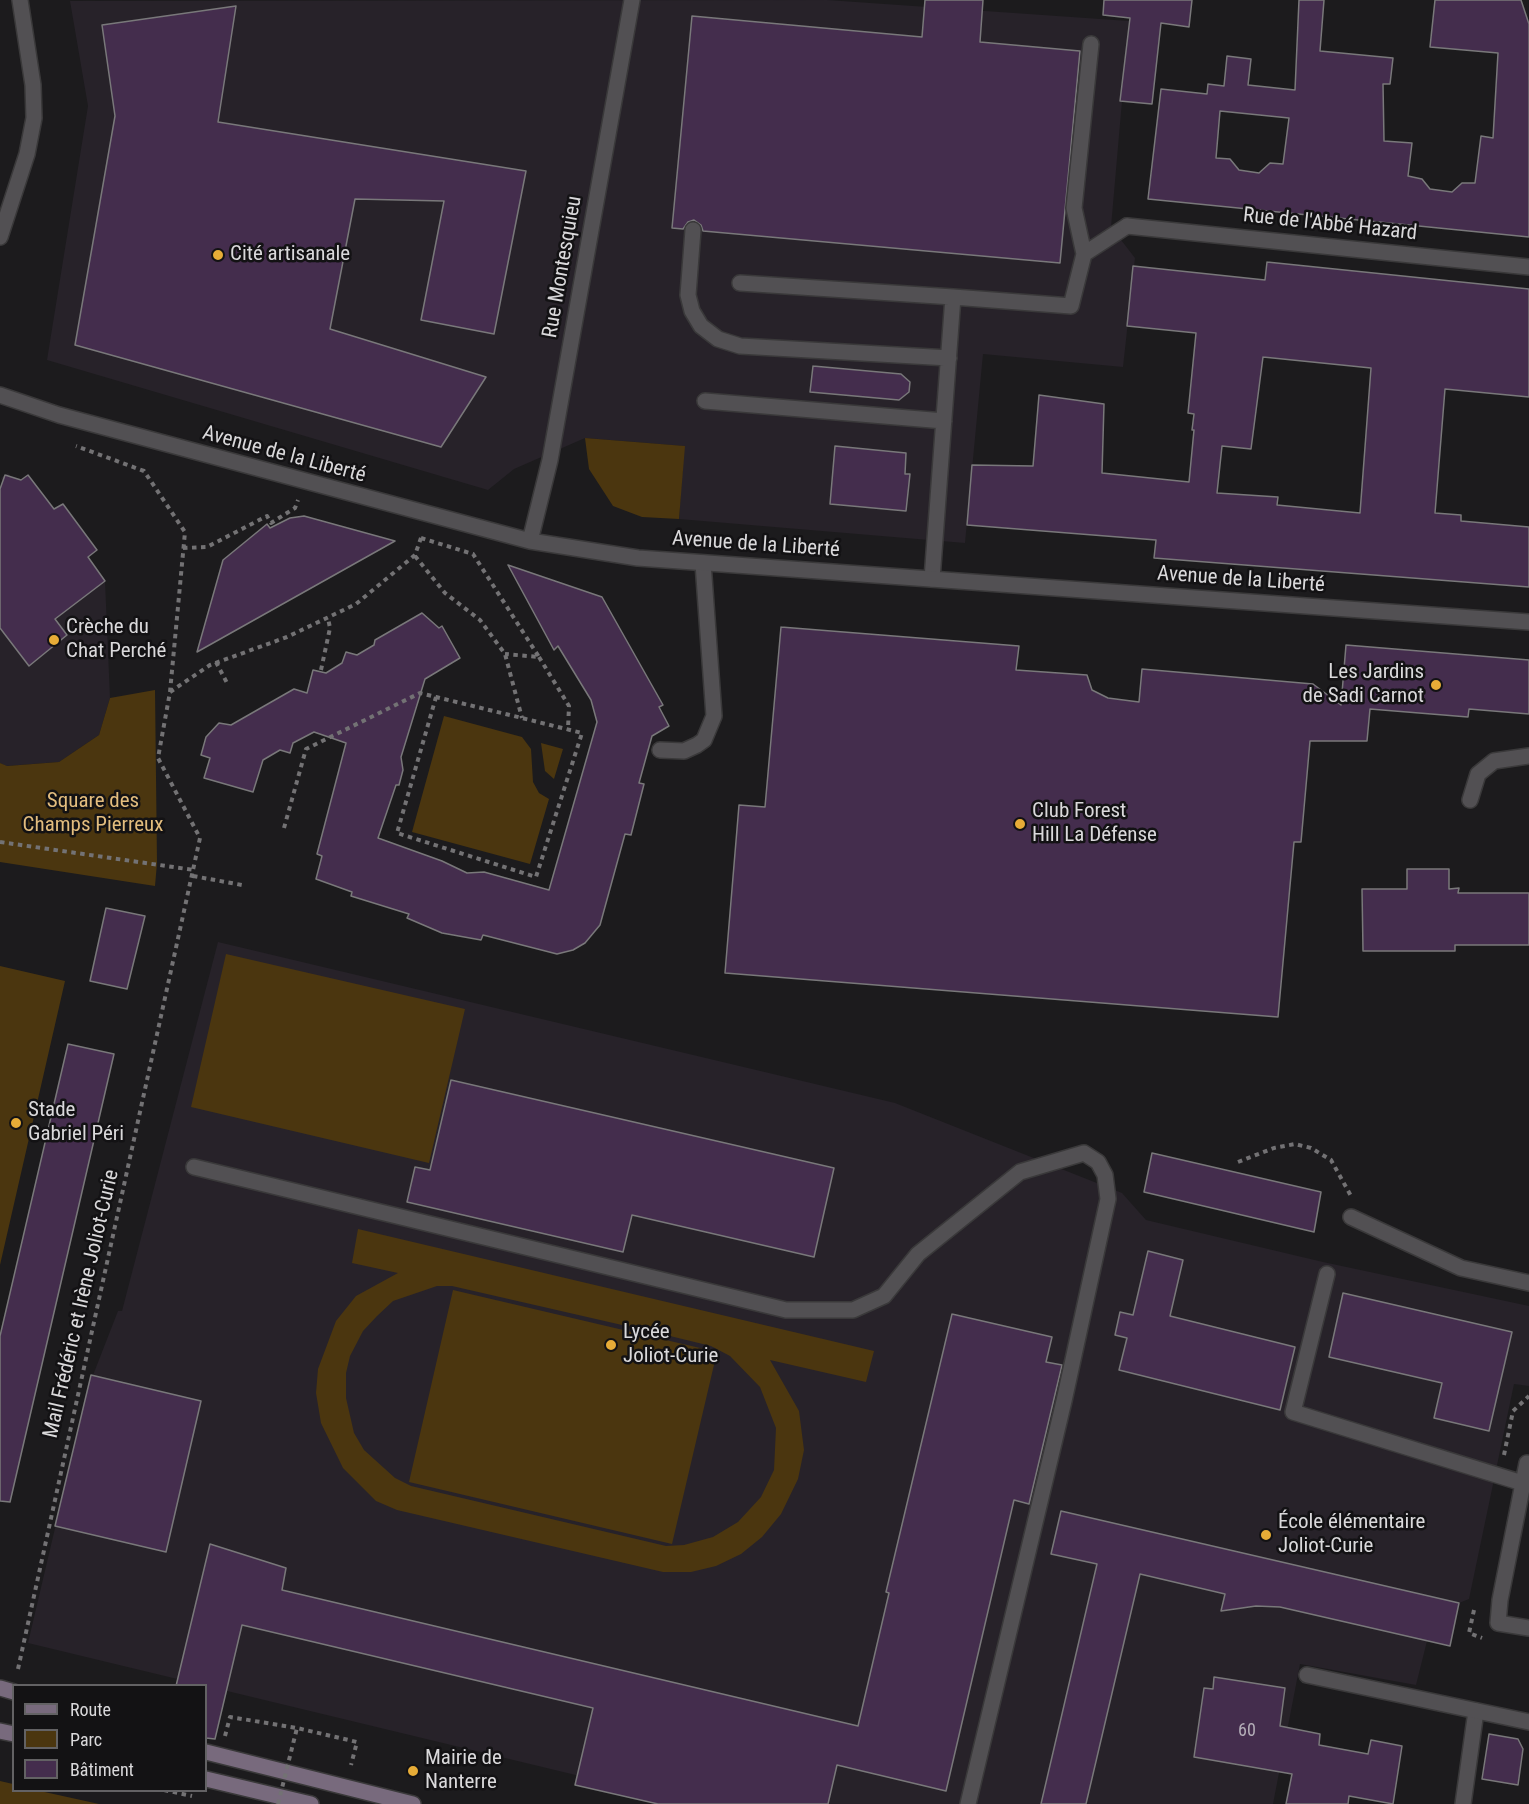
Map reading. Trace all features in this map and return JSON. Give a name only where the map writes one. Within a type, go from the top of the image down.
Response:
[{"type":"main road","points":[[207,1752],[413,1804]]},
{"type":"main road","points":[[207,1779],[311,1804]]},
{"type":"street","points":[[0,237],[27,154],[34,118],[33,85],[20,0]]},
{"type":"street","name":"Rue Montesquieu","points":[[530,541],[550,460],[632,0]]},
{"type":"street","points":[[740,283],[1071,306],[1084,254],[1074,208],[1091,44]]},
{"type":"street","name":"Rue de l'Abbé Hazard","points":[[1084,254],[1127,226],[1529,267]]},
{"type":"street","points":[[693,230],[688,295],[692,311],[701,326],[718,339],[750,347],[949,358]]},
{"type":"street","points":[[932,579],[953,297]]},
{"type":"street","name":"Avenue de la Liberté","points":[[0,395],[59,415],[530,541],[638,558],[1529,622]]},
{"type":"street","points":[[705,401],[944,421]]},
{"type":"street","points":[[660,750],[684,751],[698,745],[704,740],[714,716],[703,563]]},
{"type":"street","points":[[1470,800],[1478,774],[1494,761],[1529,756]]},
{"type":"street","points":[[194,1167],[786,1311],[853,1310],[884,1296],[918,1254],[1020,1172],[1084,1154],[1098,1162],[1105,1175],[1108,1199],[1062,1412],[968,1804]]},
{"type":"street","points":[[1351,1217],[1461,1268],[1529,1283]]},
{"type":"street","points":[[1327,1274],[1293,1412],[1526,1484]]},
{"type":"street","points":[[1528,1460],[1526,1484],[1500,1600],[1498,1623],[1529,1628]]},
{"type":"street","points":[[1307,1675],[1529,1722]]},
{"type":"street","points":[[1463,1804],[1476,1711]]},
{"type":"path","name":"Mail Frédéric et Irène Joliot-Curie","points":[[16,1665],[200,838],[158,758],[170,692],[185,531],[144,471],[70,444]]},
{"type":"path","points":[[183,548],[207,547],[267,516],[271,523],[296,508],[304,482]]},
{"type":"path","points":[[170,692],[216,662],[287,637],[356,604],[415,555],[429,515]]},
{"type":"path","points":[[421,538],[473,554],[569,706],[568,729]]},
{"type":"path","points":[[415,555],[445,593],[480,621],[505,654],[522,718]]},
{"type":"path","points":[[321,670],[330,628],[328,617]]},
{"type":"path","points":[[505,654],[539,657]]},
{"type":"path","points":[[216,662],[227,683]]},
{"type":"path","points":[[284,828],[306,749],[420,693],[582,733],[536,877],[397,833],[436,697]]},
{"type":"path","points":[[0,842],[194,870]]},
{"type":"path","points":[[193,876],[242,885]]},
{"type":"path","points":[[1238,1162],[1274,1148],[1295,1144],[1311,1148],[1330,1160],[1342,1177],[1353,1199],[1351,1217]]},
{"type":"path","points":[[230,1717],[297,1728],[357,1742]]},
{"type":"path","points":[[278,1804],[297,1728]]},
{"type":"shaded area","points":[[827,0],[1129,21],[1111,227],[1135,258],[1123,367],[983,354],[965,543],[679,519],[684,446],[585,438],[514,469],[488,490],[47,360],[88,106],[70,1]]},
{"type":"shaded area","name":"Crèche du Chat Perché","points":[[8,473],[16,483],[28,475],[54,509],[63,504],[97,550],[88,557],[105,581],[110,698],[99,735],[59,762],[6,766],[0,763],[0,495],[4,485],[1,478]]},
{"type":"shaded area","name":"Lycée Joliot-Curie","points":[[218,942],[895,1103],[1122,1193],[1146,1220],[1323,1262],[1529,1306],[1529,1386],[1514,1384],[1469,1599],[1459,1603],[1450,1646],[1427,1641],[1416,1685],[1300,1664],[1273,1804],[696,1804],[207,1686],[207,1684],[198,1684],[28,1643],[88,1388],[118,1311],[122,1311]]},
{"type":"green space","points":[[585,438],[685,446],[679,519],[642,517],[613,506],[589,469]]},
{"type":"green space","name":"Square des Champs Pierreux","points":[[155,690],[157,863],[155,886],[0,862],[0,763],[7,766],[59,762],[99,735],[110,698]]},
{"type":"green space","points":[[444,716],[522,737],[531,749],[533,782],[539,793],[549,799],[530,864],[412,832]]},
{"type":"green space","points":[[541,743],[563,749],[554,779],[545,771]]},
{"type":"green space","points":[[226,954],[465,1009],[429,1163],[191,1107]]},
{"type":"green space","name":"Stade Gabriel Péri","points":[[0,966],[65,981],[0,1265]]},
{"type":"green space","points":[[358,1229],[874,1351],[866,1382],[770,1360],[799,1411],[804,1450],[798,1479],[781,1514],[762,1537],[741,1554],[716,1566],[691,1572],[663,1572],[397,1510],[376,1501],[343,1468],[321,1423],[316,1393],[318,1369],[336,1321],[356,1296],[398,1273],[352,1263]],"holes":[[[437,1286],[452,1286],[711,1346],[730,1356],[760,1387],[776,1428],[774,1470],[761,1497],[738,1522],[713,1537],[684,1545],[666,1546],[411,1486],[395,1478],[364,1450],[354,1433],[346,1398],[346,1373],[350,1356],[363,1331],[393,1301]]]},
{"type":"green space","points":[[453,1290],[717,1352],[672,1544],[409,1482]]},
{"type":"green space","points":[[0,1781],[12,1784],[12,1792],[45,1792],[99,1804],[0,1804]]},
{"type":"building","points":[[925,0],[983,0],[980,42],[1080,51],[1060,263],[703,231],[701,225],[694,220],[688,222],[683,229],[672,228],[692,16],[922,37]]},
{"type":"building","points":[[1104,0],[1192,0],[1189,27],[1161,23],[1152,104],[1120,101],[1130,18],[1103,15]]},
{"type":"building","points":[[1299,0],[1324,0],[1320,51],[1393,58],[1390,84],[1383,84],[1384,141],[1412,143],[1408,176],[1422,179],[1430,189],[1452,192],[1462,183],[1475,183],[1481,136],[1493,138],[1498,53],[1430,47],[1435,0],[1521,0],[1529,24],[1529,237],[1148,199],[1161,89],[1207,94],[1208,84],[1224,86],[1227,56],[1251,59],[1248,85],[1295,90]],"holes":[[[1220,111],[1289,118],[1283,164],[1270,163],[1259,173],[1239,170],[1230,159],[1216,158]]]},
{"type":"building","name":"Cité artisanale","points":[[236,6],[218,122],[526,171],[494,334],[421,320],[444,201],[355,199],[330,329],[486,377],[441,447],[75,345],[115,116],[102,25]]},
{"type":"building","points":[[1267,262],[1529,289],[1529,397],[1445,389],[1435,513],[1461,515],[1461,521],[1529,527],[1529,587],[1154,558],[1156,540],[967,525],[972,465],[1033,466],[1039,395],[1104,404],[1102,473],[1189,482],[1194,414],[1188,413],[1196,333],[1127,326],[1133,266],[1265,280]],"holes":[[[1263,357],[1371,368],[1360,513],[1277,505],[1278,497],[1217,493],[1222,446],[1251,449]]]},
{"type":"building","points":[[813,366],[901,374],[910,382],[909,392],[899,400],[810,392]]},
{"type":"building","points":[[835,446],[906,453],[905,474],[910,474],[906,511],[830,504]]},
{"type":"building","points":[[5,475],[21,480],[28,475],[54,509],[63,504],[97,550],[88,557],[105,581],[55,619],[67,635],[29,666],[0,628],[0,489]]},
{"type":"building","points":[[304,516],[395,541],[197,652],[223,560],[267,524],[270,528],[290,518]]},
{"type":"building","points":[[508,565],[602,597],[663,705],[659,707],[669,726],[652,736],[639,783],[644,784],[631,835],[625,834],[600,925],[585,943],[573,950],[557,954],[483,935],[481,940],[442,933],[407,918],[409,914],[351,896],[352,892],[316,879],[322,856],[317,854],[346,743],[314,732],[293,743],[290,753],[280,750],[263,760],[253,792],[204,778],[210,758],[201,755],[206,737],[219,723],[231,725],[294,689],[307,693],[313,670],[326,673],[342,663],[346,652],[357,655],[374,645],[375,640],[422,613],[439,628],[442,626],[460,658],[425,679],[401,757],[403,770],[399,785],[396,785],[378,838],[442,861],[467,873],[484,872],[549,890],[597,722],[591,700],[558,646],[554,650]]},
{"type":"building","name":"Club Forest Hill La Défense","points":[[781,627],[1019,646],[1016,670],[1087,675],[1092,690],[1108,698],[1139,702],[1142,669],[1313,684],[1341,705],[1346,645],[1529,660],[1529,714],[1469,709],[1468,717],[1370,709],[1367,741],[1310,741],[1301,842],[1294,842],[1278,1017],[725,973],[739,805],[765,807]]},
{"type":"building","points":[[1407,869],[1449,869],[1449,889],[1459,888],[1458,893],[1529,893],[1529,945],[1455,945],[1455,951],[1363,951],[1362,889],[1407,889]]},
{"type":"building","points":[[106,908],[145,916],[127,989],[90,981]]},
{"type":"building","points":[[68,1044],[114,1054],[10,1502],[0,1501],[0,1336]]},
{"type":"building","points":[[451,1080],[834,1168],[814,1257],[632,1215],[623,1252],[407,1202],[415,1167],[430,1170]]},
{"type":"building","points":[[1152,1153],[1321,1192],[1314,1232],[1144,1192]]},
{"type":"building","points":[[1148,1251],[1183,1260],[1170,1316],[1295,1347],[1280,1410],[1119,1370],[1127,1338],[1115,1335],[1120,1312],[1133,1315]]},
{"type":"building","points":[[1343,1293],[1512,1332],[1489,1431],[1434,1418],[1442,1383],[1329,1357]]},
{"type":"building","points":[[952,1314],[1052,1337],[1046,1362],[1062,1365],[1029,1504],[1014,1500],[946,1791],[837,1765],[828,1804],[658,1804],[575,1785],[593,1708],[242,1625],[215,1739],[207,1738],[207,1684],[176,1684],[210,1544],[286,1568],[282,1590],[858,1726],[889,1593],[886,1592]]},
{"type":"building","points":[[91,1375],[201,1401],[166,1552],[55,1526]]},
{"type":"building","points":[[1061,1511],[1459,1603],[1450,1646],[1280,1607],[1256,1606],[1221,1611],[1225,1594],[1140,1574],[1086,1804],[1041,1804],[1097,1564],[1051,1554]]},
{"type":"building","points":[[1214,1677],[1285,1688],[1280,1726],[1320,1734],[1319,1745],[1368,1754],[1371,1740],[1402,1746],[1393,1804],[1349,1796],[1348,1804],[1286,1804],[1292,1774],[1194,1757],[1204,1688],[1213,1689]]},
{"type":"building","points":[[1489,1734],[1518,1739],[1523,1749],[1518,1785],[1482,1779]]},
{"type":"place","name":"Cité artisanale","points":[[218,255]]},
{"type":"place","name":"Crèche du Chat Perché","points":[[54,640]]},
{"type":"place","name":"Les Jardins de Sadi Carnot","points":[[1436,685]]},
{"type":"place","name":"Club Forest Hill La Défense","points":[[1020,824]]},
{"type":"place","name":"Stade Gabriel Péri","points":[[16,1123]]},
{"type":"place","name":"Lycée Joliot-Curie","points":[[611,1345]]},
{"type":"place","name":"École élémentaire Joliot-Curie","points":[[1266,1535]]},
{"type":"place","name":"Mairie de Nanterre","points":[[413,1771]]}]
